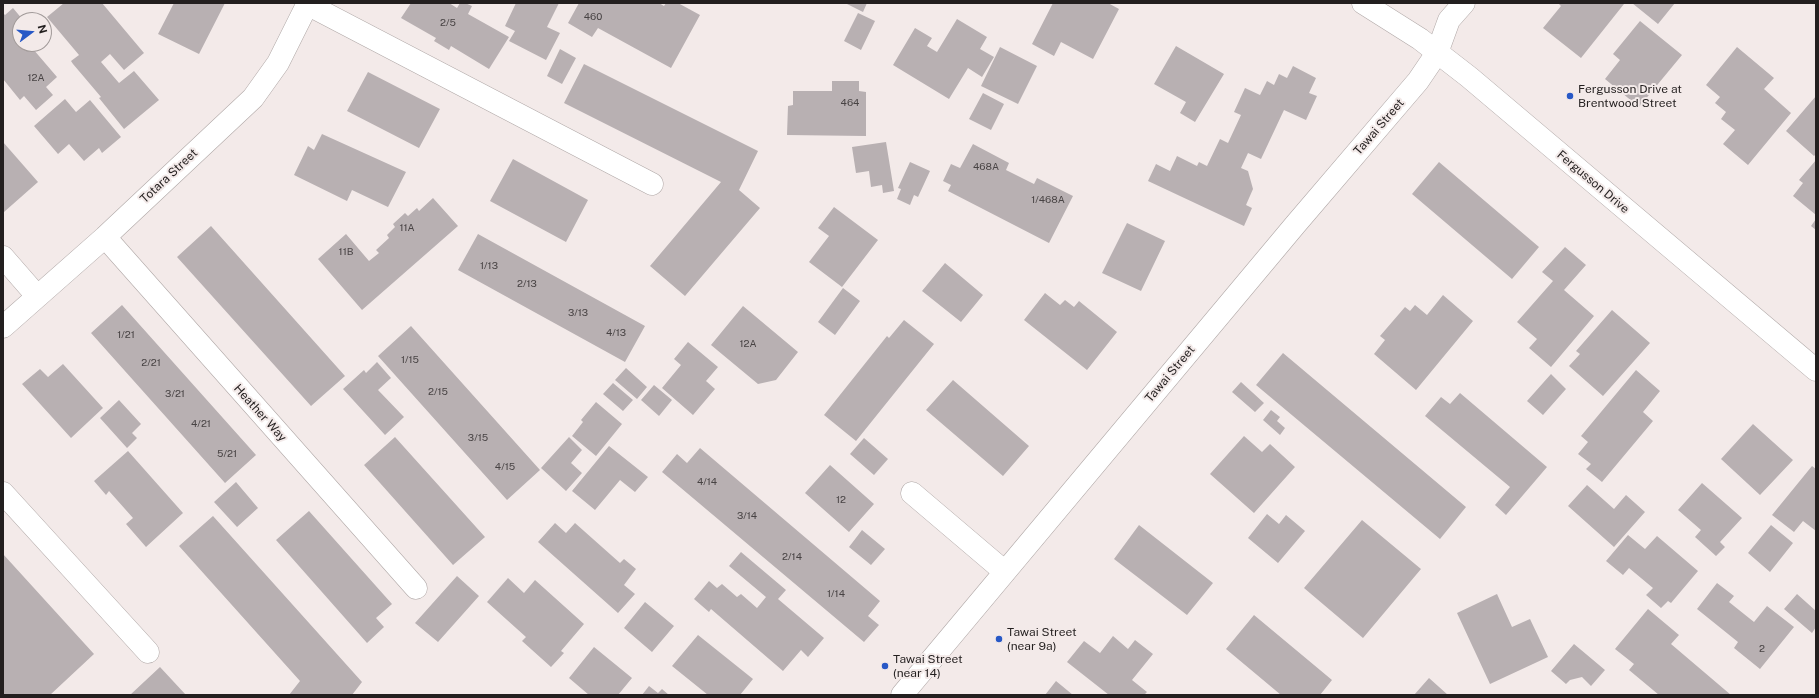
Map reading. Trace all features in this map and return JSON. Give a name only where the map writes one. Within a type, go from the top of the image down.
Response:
[{"type":"street","points":[[308,3],[652,184]]},
{"type":"street","name":"Totara Street","points":[[3,327],[105,237],[252,98],[278,63],[308,3]]},
{"type":"street","name":"Fergusson Drive","points":[[1363,3],[1402,27],[1489,94],[1816,370]]},
{"type":"street","name":"Tawai Street","points":[[902,695],[1295,225],[1413,88],[1437,53],[1449,20],[1464,3]]},
{"type":"street","name":"Heather Way","points":[[105,237],[416,588]]},
{"type":"street","points":[[3,257],[37,296]]},
{"type":"street","points":[[3,493],[148,652]]},
{"type":"street","points":[[912,494],[1005,572]]},
{"type":"building","points":[[64,3],[102,3],[144,53],[124,70],[110,54],[101,62],[119,83],[134,71],[159,100],[124,129],[99,98],[101,97],[71,61],[79,55],[52,23],[52,13]]},
{"type":"building","points":[[174,3],[225,3],[199,54],[158,34]]},
{"type":"building","points":[[411,3],[449,3],[457,8],[460,3],[465,3],[472,6],[468,14],[509,37],[489,69],[451,46],[449,50],[434,41],[436,38],[401,18]]},
{"type":"building","points":[[516,3],[559,3],[547,27],[560,33],[546,60],[509,41],[515,31],[505,26]]},
{"type":"building","points":[[579,3],[659,3],[664,6],[666,3],[678,3],[700,15],[671,68],[598,28],[592,37],[568,23]]},
{"type":"building","points":[[845,3],[867,3],[863,12]]},
{"type":"building","points":[[1053,3],[1108,3],[1119,9],[1093,59],[1061,42],[1054,56],[1032,44]]},
{"type":"building","points":[[1558,3],[1624,4],[1581,58],[1543,28],[1561,6]]},
{"type":"building","points":[[1632,3],[1675,3],[1658,24]]},
{"type":"building","points":[[13,8],[16,12],[12,12],[12,52],[36,52],[57,77],[46,87],[53,95],[36,110],[24,96],[20,100],[3,79],[3,13],[5,15]]},
{"type":"building","points":[[858,13],[875,21],[861,50],[844,41]]},
{"type":"building","points":[[957,19],[987,37],[980,49],[994,57],[982,77],[968,68],[949,99],[893,65],[915,28],[932,38],[927,46],[937,52]]},
{"type":"building","points":[[1640,21],[1682,55],[1639,107],[1605,79],[1620,60],[1613,54]]},
{"type":"building","points":[[1176,46],[1224,74],[1195,122],[1180,113],[1186,102],[1154,84]]},
{"type":"building","points":[[1000,47],[1037,66],[1018,104],[981,86]]},
{"type":"building","points":[[1737,47],[1774,78],[1764,89],[1791,113],[1748,165],[1723,144],[1735,130],[1721,119],[1726,112],[1715,103],[1720,97],[1706,85]]},
{"type":"building","points":[[560,49],[576,58],[562,84],[547,76]]},
{"type":"building","points":[[584,64],[758,151],[739,190],[760,208],[685,296],[650,266],[721,182],[564,103]]},
{"type":"building","points":[[1293,66],[1316,78],[1309,93],[1317,96],[1306,120],[1284,110],[1261,159],[1248,153],[1241,168],[1248,171],[1253,189],[1246,205],[1252,208],[1244,226],[1148,181],[1156,164],[1170,171],[1177,156],[1197,166],[1199,162],[1207,166],[1220,139],[1228,143],[1241,115],[1234,112],[1245,88],[1260,95],[1267,81],[1274,85],[1279,74],[1287,78]]},
{"type":"building","points":[[368,72],[440,109],[419,148],[347,111]]},
{"type":"building","points":[[832,81],[859,81],[859,91],[866,92],[866,136],[787,135],[788,106],[793,105],[793,91],[832,91]]},
{"type":"building","points":[[983,93],[1004,104],[991,130],[969,119]]},
{"type":"building","points":[[1816,96],[1816,154],[1814,156],[1786,131]]},
{"type":"building","points":[[65,99],[76,112],[90,100],[121,137],[102,153],[99,148],[84,161],[69,144],[58,154],[34,126]]},
{"type":"building","points":[[322,134],[406,172],[388,207],[352,190],[347,201],[294,175],[308,146],[314,150]]},
{"type":"building","points":[[3,142],[38,182],[4,212],[3,211]]},
{"type":"building","points":[[886,142],[894,191],[883,193],[882,185],[871,187],[869,171],[856,173],[852,147]]},
{"type":"building","points":[[973,144],[1009,163],[1006,170],[1034,184],[1037,178],[1073,196],[1049,243],[948,191],[951,185],[943,181],[951,164],[960,168]]},
{"type":"building","points":[[513,159],[588,200],[566,242],[490,201]]},
{"type":"building","points":[[1816,160],[1816,215],[1793,196],[1803,183],[1799,180]]},
{"type":"building","points":[[910,162],[930,171],[918,197],[914,195],[910,205],[897,199],[901,189],[898,188]]},
{"type":"building","points":[[1439,162],[1539,247],[1512,279],[1412,194]]},
{"type":"building","points":[[433,198],[458,226],[362,310],[318,259],[346,234],[369,261],[379,253],[376,250],[389,238],[387,235],[395,227],[393,224],[405,213],[408,216],[417,208],[419,211]]},
{"type":"building","points":[[834,207],[878,240],[842,287],[809,262],[829,236],[818,228]]},
{"type":"building","points":[[1816,219],[1816,230],[1811,226]]},
{"type":"building","points":[[1127,223],[1165,241],[1141,291],[1102,273]]},
{"type":"building","points":[[211,226],[345,376],[311,406],[177,257]]},
{"type":"building","points":[[478,234],[645,326],[625,362],[458,270]]},
{"type":"building","points":[[1565,247],[1586,265],[1564,290],[1594,316],[1551,367],[1529,348],[1537,339],[1517,322],[1553,281],[1542,272]]},
{"type":"building","points":[[945,263],[983,295],[961,322],[922,291]]},
{"type":"building","points":[[843,288],[860,301],[835,335],[818,322]]},
{"type":"building","points":[[1045,293],[1060,305],[1065,300],[1074,307],[1079,301],[1117,332],[1087,370],[1024,320]]},
{"type":"building","points":[[1443,295],[1473,321],[1416,390],[1374,354],[1385,340],[1380,336],[1405,307],[1410,311],[1415,305],[1427,315]]},
{"type":"building","points":[[122,305],[256,455],[225,483],[91,333]]},
{"type":"building","points":[[743,306],[798,352],[776,380],[758,384],[711,345]]},
{"type":"building","points":[[1612,310],[1650,343],[1603,396],[1569,366],[1580,354],[1576,351]]},
{"type":"building","points":[[904,320],[934,344],[856,441],[824,415],[887,336],[889,338]]},
{"type":"building","points":[[411,326],[540,470],[507,500],[378,356]]},
{"type":"building","points":[[688,342],[718,367],[706,381],[715,389],[693,415],[662,388],[681,365],[674,359]]},
{"type":"building","points":[[1283,353],[1466,507],[1440,539],[1256,385]]},
{"type":"building","points":[[377,362],[391,378],[378,390],[404,417],[385,435],[343,389],[364,370],[366,373]]},
{"type":"building","points":[[63,364],[103,408],[71,438],[22,384],[40,369],[48,377]]},
{"type":"building","points":[[626,368],[647,387],[637,399],[615,380]]},
{"type":"building","points":[[1636,370],[1660,391],[1643,412],[1653,421],[1602,482],[1586,469],[1591,464],[1578,454],[1588,442],[1581,436]]},
{"type":"building","points":[[1551,374],[1566,389],[1543,415],[1527,401]]},
{"type":"building","points":[[953,380],[1029,446],[1003,476],[926,410]]},
{"type":"building","points":[[1241,382],[1264,403],[1255,412],[1232,392]]},
{"type":"building","points":[[613,383],[633,400],[623,411],[603,394]]},
{"type":"building","points":[[654,385],[672,400],[659,416],[641,400]]},
{"type":"building","points":[[1460,393],[1547,467],[1506,515],[1495,505],[1510,487],[1425,416],[1441,397],[1450,404]]},
{"type":"building","points":[[119,400],[141,424],[132,433],[137,438],[127,448],[100,418]]},
{"type":"building","points":[[596,402],[622,424],[596,456],[572,436],[583,422],[581,420]]},
{"type":"building","points":[[1271,410],[1280,417],[1277,421],[1285,428],[1280,435],[1263,420]]},
{"type":"building","points":[[1753,424],[1793,460],[1760,495],[1721,459]]},
{"type":"building","points":[[1244,436],[1262,452],[1270,444],[1295,467],[1254,513],[1210,474]]},
{"type":"building","points":[[395,437],[485,537],[453,565],[364,465]]},
{"type":"building","points":[[569,437],[582,450],[571,463],[582,473],[566,491],[541,468]]},
{"type":"building","points":[[864,438],[888,459],[874,475],[850,454]]},
{"type":"building","points":[[609,446],[648,477],[635,492],[620,480],[595,510],[572,491]]},
{"type":"building","points":[[700,448],[880,601],[868,616],[879,625],[864,642],[662,472],[677,454],[687,463]]},
{"type":"building","points":[[128,451],[183,513],[146,547],[126,524],[133,518],[109,491],[106,495],[94,481]]},
{"type":"building","points":[[830,465],[874,504],[849,532],[805,493]]},
{"type":"building","points":[[1812,466],[1816,469],[1816,531],[1803,521],[1794,532],[1772,515]]},
{"type":"building","points":[[236,482],[258,508],[237,527],[214,502]]},
{"type":"building","points":[[1702,483],[1742,518],[1720,542],[1725,547],[1716,556],[1695,537],[1701,530],[1678,510]]},
{"type":"building","points":[[1587,485],[1614,509],[1626,495],[1645,512],[1614,547],[1568,506]]},
{"type":"building","points":[[309,511],[392,604],[376,618],[384,627],[367,643],[276,540]]},
{"type":"building","points":[[1267,514],[1279,524],[1286,515],[1305,531],[1278,563],[1248,538]]},
{"type":"building","points":[[213,516],[362,682],[352,695],[289,695],[300,681],[179,546]]},
{"type":"building","points":[[1362,520],[1421,569],[1363,638],[1304,588]]},
{"type":"building","points":[[555,523],[566,533],[575,523],[620,563],[624,559],[636,569],[624,585],[635,594],[618,613],[538,542]]},
{"type":"building","points":[[1139,525],[1213,583],[1187,615],[1114,559]]},
{"type":"building","points":[[1771,525],[1793,543],[1770,572],[1748,553]]},
{"type":"building","points":[[862,530],[885,549],[871,565],[849,547]]},
{"type":"building","points":[[1628,535],[1645,549],[1657,536],[1698,571],[1671,603],[1668,601],[1661,608],[1646,595],[1653,588],[1629,568],[1623,575],[1606,561]]},
{"type":"building","points":[[741,552],[786,590],[778,599],[824,638],[808,657],[801,650],[783,671],[711,609],[709,612],[694,599],[709,581],[717,588],[722,584],[737,597],[741,594],[757,608],[766,597],[729,566]]},
{"type":"building","points":[[3,554],[94,654],[50,695],[3,695]]},
{"type":"building","points":[[457,576],[479,596],[438,642],[415,623]]},
{"type":"building","points":[[508,578],[524,593],[535,580],[584,624],[561,651],[564,653],[551,667],[522,641],[526,637],[487,602]]},
{"type":"building","points":[[1717,583],[1734,596],[1729,602],[1754,622],[1767,606],[1794,627],[1760,669],[1734,648],[1738,642],[1697,609]]},
{"type":"building","points":[[1497,594],[1512,627],[1530,619],[1548,657],[1490,684],[1457,613]]},
{"type":"building","points":[[1797,594],[1816,611],[1816,627],[1812,633],[1784,609]]},
{"type":"building","points":[[645,602],[674,626],[652,652],[624,628]]},
{"type":"building","points":[[1648,609],[1679,635],[1671,644],[1731,695],[1659,695],[1629,670],[1634,664],[1615,649]]},
{"type":"building","points":[[1254,615],[1332,680],[1320,695],[1281,695],[1226,649]]},
{"type":"building","points":[[698,635],[753,679],[740,695],[708,695],[672,666]]},
{"type":"building","points":[[1113,636],[1128,649],[1135,640],[1153,654],[1132,680],[1147,692],[1144,695],[1109,695],[1067,662],[1084,641],[1100,653]]},
{"type":"building","points":[[1574,644],[1605,670],[1591,686],[1582,677],[1570,680],[1566,684],[1551,671]]},
{"type":"building","points":[[594,647],[632,678],[618,695],[589,695],[569,678]]},
{"type":"building","points":[[160,667],[186,695],[130,695]]},
{"type":"building","points":[[1429,678],[1448,695],[1414,695]]},
{"type":"building","points":[[1056,681],[1073,695],[1045,695]]},
{"type":"building","points":[[649,686],[658,693],[662,689],[669,695],[642,695]]},
{"type":"place","name":"Fergusson Drive at Brentwood Street","points":[[1570,96]]},
{"type":"place","name":"Tawai Street (near 9a)","points":[[999,639]]},
{"type":"place","name":"Tawai Street (near 14)","points":[[885,666]]}]
